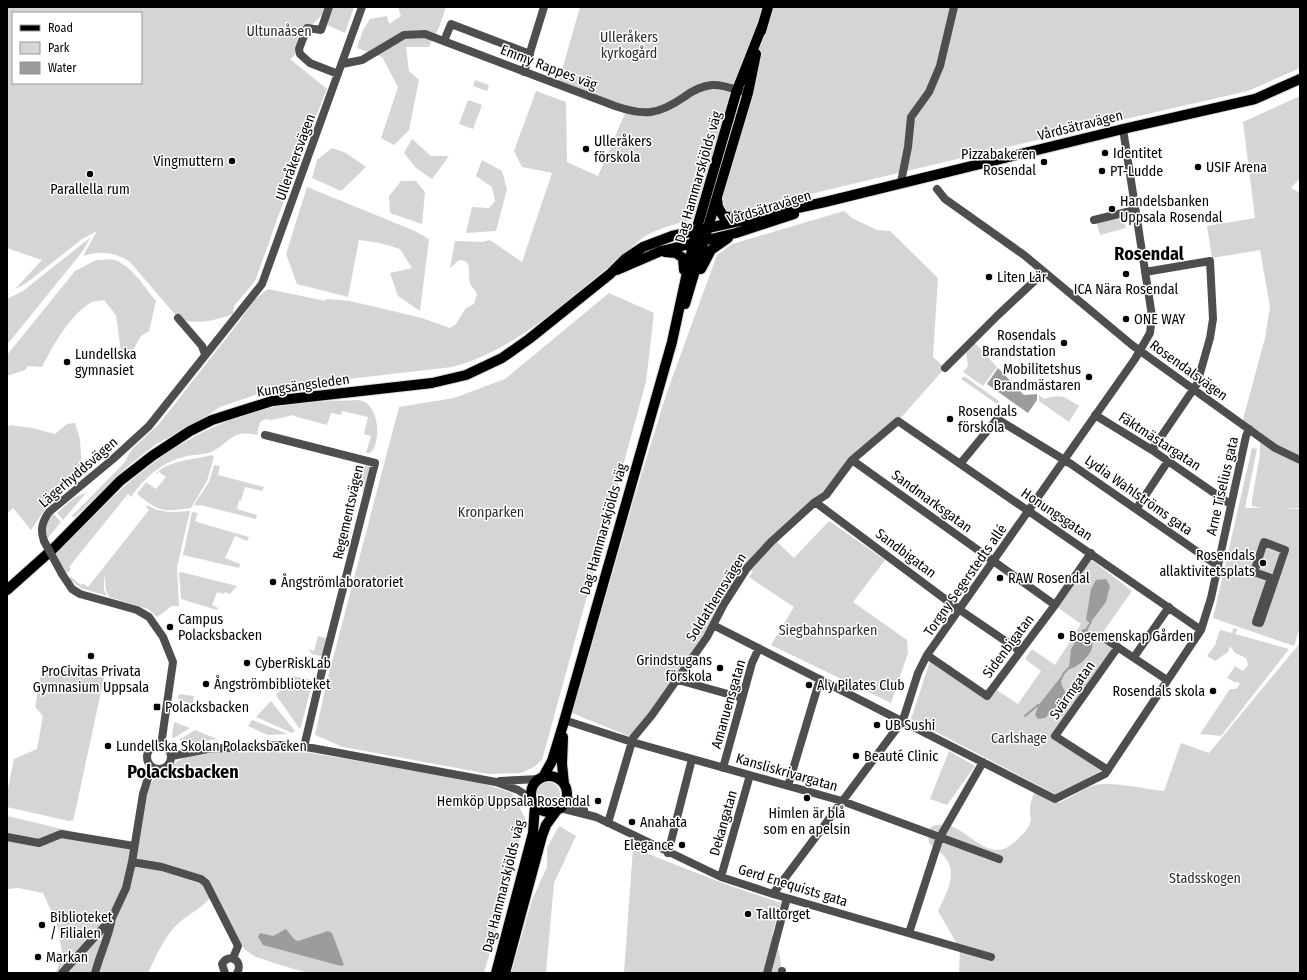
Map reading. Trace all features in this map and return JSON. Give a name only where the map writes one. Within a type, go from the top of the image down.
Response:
[{"type":"main road","name":"Dag Hammarskjölds väg","points":[[541,778],[552,761],[564,722],[687,289],[708,229],[748,93],[768,7]]},
{"type":"main road","name":"Dag Hammarskjölds väg","points":[[687,289],[696,231],[703,206],[737,90],[763,24]]},
{"type":"main road","name":"Vårdsätravägen","points":[[708,229],[1123,129],[1255,99],[1300,79]]},
{"type":"main road","name":"Vårdsätravägen","points":[[704,240],[736,233],[864,191]]},
{"type":"main road","points":[[717,196],[718,207],[723,216],[756,217]]},
{"type":"main road","points":[[672,236],[689,226],[703,206]]},
{"type":"main road","name":"Kungsängsleden","points":[[7,590],[54,548],[120,481],[152,456],[190,431],[212,420],[272,401],[432,383],[466,375],[516,349],[610,274],[625,259],[643,247],[672,236],[708,229]]},
{"type":"main road","points":[[687,289],[716,244],[736,233]]},
{"type":"main road","name":"Kungsängsleden","points":[[610,274],[661,251],[704,240]]},
{"type":"main road","points":[[661,251],[676,253],[683,258],[687,289]]},
{"type":"main road","name":"Dag Hammarskjölds väg","points":[[564,722],[562,764],[566,789]]},
{"type":"main road","points":[[554,776],[566,789],[564,803],[559,809],[545,811],[533,802],[532,788],[541,778],[554,776]]},
{"type":"main road","name":"Dag Hammarskjölds väg","points":[[496,973],[533,833],[533,802]]},
{"type":"main road","name":"Dag Hammarskjölds väg","points":[[505,973],[542,836],[546,825],[559,809]]},
{"type":"street","points":[[328,7],[321,30],[307,28],[299,49],[300,54],[310,63],[338,74]]},
{"type":"street","name":"Ulleråkersvägen","points":[[241,309],[262,284],[362,7]]},
{"type":"street","points":[[524,72],[544,7]]},
{"type":"street","points":[[901,182],[908,146],[911,117],[929,92],[940,66],[954,7]]},
{"type":"street","points":[[444,41],[451,24],[530,54]]},
{"type":"street","name":"Emmy Rappes väg","points":[[342,64],[362,60],[404,35],[425,34],[614,106],[646,113],[665,109],[701,87],[718,85],[748,93]]},
{"type":"street","name":"Torgny Segerstedts allé","points":[[773,894],[903,720],[918,673],[928,655],[1141,351],[1150,333],[1152,320],[1123,129]]},
{"type":"street","name":"Rosendalsvägen","points":[[937,189],[945,199],[1024,255],[1141,351],[1275,448],[1300,460]]},
{"type":"street","points":[[1094,220],[1135,210]]},
{"type":"street","points":[[1145,272],[1210,261],[1213,319],[1197,384],[1152,450]]},
{"type":"street","points":[[945,368],[1044,272]]},
{"type":"street","name":"Lägerhyddsvägen","points":[[161,745],[173,662],[163,637],[149,617],[137,610],[80,594],[72,589],[44,542],[41,528],[49,512],[136,439],[178,390],[241,309]]},
{"type":"street","points":[[178,318],[202,346],[205,354]]},
{"type":"street","name":"Fäktmästargatan","points":[[1095,415],[1152,450],[1230,504]]},
{"type":"street","name":"Lydia Wahlströms gata","points":[[960,464],[997,419],[1064,459],[1137,508],[1218,566]]},
{"type":"street","name":"Soldathemsvägen","points":[[608,822],[619,775],[633,738],[678,680],[707,637],[747,568],[756,557],[816,502],[826,495],[852,460],[898,421]]},
{"type":"street","name":"Honungsgatan","points":[[898,421],[1201,630]]},
{"type":"street","name":"Arne Tiselius gata","points":[[983,762],[1055,799],[1105,774],[1201,630],[1218,566],[1230,504],[1246,436],[1250,429]]},
{"type":"street","name":"Regementsvägen","points":[[265,435],[375,463],[304,747]]},
{"type":"street","name":"Sandmarksgatan","points":[[852,460],[993,562],[1055,604]]},
{"type":"street","points":[[1137,508],[1168,461]]},
{"type":"street","name":"Sandbigatan","points":[[816,502],[960,610],[1020,651]]},
{"type":"street","points":[[1264,542],[1285,550],[1260,623],[1256,622],[1272,578],[1254,572],[1264,542]]},
{"type":"street","name":"Sidenbigatan","points":[[928,655],[987,696],[1091,553]]},
{"type":"street","points":[[1134,657],[1168,607]]},
{"type":"street","points":[[713,625],[903,720],[983,762],[940,837],[909,933]]},
{"type":"street","points":[[1107,640],[1167,680]]},
{"type":"street","name":"Svärmgatan","points":[[1108,770],[1055,736],[1118,647]]},
{"type":"street","name":"Amanuensgatan","points":[[724,768],[752,662],[759,648]]},
{"type":"street","points":[[788,786],[820,679]]},
{"type":"street","points":[[678,680],[742,698]]},
{"type":"street","name":"Kansliskrivargatan","points":[[564,722],[584,726],[632,742],[842,801],[999,859]]},
{"type":"street","points":[[161,745],[168,749],[172,756],[169,764],[159,770],[154,769],[148,761],[147,753],[152,747],[161,745]]},
{"type":"street","points":[[172,756],[208,749],[257,745],[304,747],[496,782],[518,790],[533,802]]},
{"type":"street","points":[[668,853],[692,759]]},
{"type":"street","points":[[95,973],[98,960],[109,935],[112,918],[126,888],[132,862],[144,789],[149,775],[154,769]]},
{"type":"street","name":"Dekangatan","points":[[721,877],[750,775]]},
{"type":"street","points":[[496,782],[541,778]]},
{"type":"street","name":"Gerd Enequists gata","points":[[566,789],[577,806],[596,817],[668,853],[721,877],[773,894],[991,957]]},
{"type":"street","name":"Gerd Enequists gata","points":[[559,809],[596,817]]},
{"type":"street","points":[[7,837],[39,843],[61,834],[134,846]]},
{"type":"street","points":[[132,862],[162,867],[195,876],[206,883],[238,946],[233,958],[224,962],[222,968],[225,973]]},
{"type":"street","points":[[767,973],[787,898]]},
{"type":"street","points":[[62,973],[112,918]]},
{"type":"street","points":[[233,958],[239,963],[240,967],[237,973]]},
{"type":"green space","name":"Ultunaåsen","points":[[7,7],[326,7],[322,15],[304,34],[297,51],[290,59],[327,89],[296,167],[255,281],[234,306],[233,314],[199,322],[192,322],[178,318],[130,262],[119,256],[107,253],[95,253],[83,256],[97,231],[82,239],[25,284],[15,289],[42,260],[7,248]]},
{"type":"green space","points":[[330,7],[354,7],[345,33],[325,24]]},
{"type":"green space","points":[[398,7],[446,7],[440,25],[429,47],[406,47],[409,71],[419,80],[409,130],[394,145],[381,138],[398,87],[382,57],[357,48],[363,30],[370,19],[387,16],[389,24],[401,16]]},
{"type":"green space","name":"Ulleråkers kyrkogård","points":[[580,7],[1300,7],[1300,68],[1248,91],[739,211],[683,222],[661,229],[640,240],[536,325],[496,350],[452,367],[279,387],[220,407],[195,424],[156,444],[127,467],[74,518],[72,516],[124,463],[132,449],[159,424],[238,323],[254,300],[268,289],[325,301],[326,299],[350,301],[422,318],[450,328],[456,324],[466,308],[474,304],[477,294],[470,283],[467,262],[459,260],[450,268],[455,241],[483,242],[490,240],[522,262],[552,173],[522,167],[514,151],[536,91],[566,102],[567,162],[598,176],[626,111],[558,84]]},
{"type":"green space","points":[[475,80],[489,85],[487,91],[473,86]]},
{"type":"green space","points":[[1300,96],[1300,178],[1291,188],[1300,193],[1300,508],[1281,508],[1300,509],[1300,627],[1294,646],[1213,618],[1252,448],[1257,449],[1245,508],[1261,508],[1252,506],[1252,500],[1260,454],[1260,436],[1262,429],[1259,435],[1242,423],[1265,338],[1270,307],[1260,250],[1212,258],[1207,226],[1255,218],[1243,122]]},
{"type":"green space","points":[[468,100],[482,105],[473,129],[459,124]]},
{"type":"green space","points":[[412,139],[431,156],[449,156],[432,179],[416,168],[404,153]]},
{"type":"green space","points":[[332,148],[346,153],[366,167],[341,191],[312,178],[317,160]]},
{"type":"green space","points":[[482,160],[502,171],[507,189],[496,231],[466,233],[472,207],[489,208],[495,201],[492,187],[476,176]]},
{"type":"green space","points":[[401,181],[416,181],[425,192],[422,224],[390,213],[389,196]]},
{"type":"green space","points":[[307,187],[415,231],[429,239],[420,311],[398,296],[390,273],[412,268],[400,249],[380,243],[359,240],[348,297],[297,284],[286,254]]},
{"type":"green space","points":[[844,211],[852,218],[877,230],[890,231],[938,278],[933,357],[945,368],[898,421],[852,460],[833,487],[756,557],[633,738],[572,713],[635,495],[667,392],[717,255],[732,244]]},
{"type":"green space","points":[[1122,215],[1126,228],[1100,235],[1096,221]]},
{"type":"green space","points":[[91,237],[82,252],[7,345],[7,298],[23,291]]},
{"type":"green space","points":[[96,260],[115,260],[127,267],[133,272],[156,301],[149,331],[141,336],[128,359],[122,359],[116,315],[104,300],[92,302],[77,314],[63,331],[42,367],[28,366],[25,370],[7,376],[7,355],[75,271]]},
{"type":"green space","name":"Kronparken","points":[[609,293],[654,313],[646,382],[542,760],[534,767],[521,773],[489,774],[343,747],[315,735],[327,681],[399,407],[454,398],[505,379]]},
{"type":"green space","points":[[975,343],[997,367],[983,386],[963,372],[968,366],[966,352]]},
{"type":"green space","points":[[964,376],[999,401],[997,404],[961,379]]},
{"type":"green space","points":[[1039,395],[1044,399],[1059,396],[1079,406],[1069,422],[1039,401]]},
{"type":"green space","points":[[358,400],[365,402],[375,415],[377,424],[376,441],[374,448],[370,453],[366,453],[371,436],[364,434],[368,417],[342,411],[341,415],[331,413],[327,425],[294,415],[271,420],[266,419],[260,422],[257,435],[236,435],[211,452],[190,455],[178,459],[155,471],[131,497],[128,494],[69,567],[71,569],[69,572],[63,572],[55,555],[117,493],[161,457],[185,442],[211,428],[239,417],[270,408],[284,405],[327,401]]},
{"type":"green space","points":[[75,423],[80,439],[82,471],[50,502],[31,530],[13,508],[7,514],[7,431],[9,425],[32,428],[55,434],[67,424]]},
{"type":"green space","points":[[211,455],[214,457],[207,481],[191,508],[174,510],[162,509],[151,504],[137,494],[146,482],[156,489],[166,477],[159,472],[155,475],[166,466],[181,461]]},
{"type":"green space","points":[[214,465],[220,466],[218,475],[264,487],[262,491],[245,487],[241,501],[239,500],[237,509],[257,515],[256,519],[200,505],[194,505],[209,482]]},
{"type":"green space","points":[[359,465],[369,466],[370,468],[363,492],[364,484],[358,482],[362,467]]},
{"type":"green space","points":[[87,492],[63,520],[57,513],[74,498]]},
{"type":"green space","points":[[147,505],[163,511],[190,511],[177,567],[179,606],[172,606],[157,617],[148,609],[109,597],[106,590],[104,574],[104,590],[107,596],[81,588],[69,579],[71,577],[81,585],[82,583],[88,587],[149,510],[146,507]]},
{"type":"green space","points":[[192,512],[198,513],[195,521],[249,537],[247,541],[235,536],[225,558],[240,564],[239,568],[183,555]]},
{"type":"green space","points":[[53,513],[61,522],[47,539],[47,525]]},
{"type":"green space","name":"Siegbahnsparken","points":[[829,521],[885,560],[853,602],[907,640],[908,653],[891,703],[771,645],[794,607],[749,577],[753,572],[748,568],[775,540],[794,558]]},
{"type":"green space","name":"Carlshage","points":[[1089,558],[1132,591],[1103,632],[1117,641],[1053,736],[1102,770],[1057,795],[911,719],[930,661],[985,697],[992,687],[1018,704],[1041,671],[1025,659],[1032,649],[1055,665],[1081,624],[1057,607]]},
{"type":"green space","points":[[181,572],[237,586],[230,594],[225,592],[224,594],[217,592],[212,605],[218,608],[217,610],[181,599],[179,573]]},
{"type":"green space","points":[[1233,628],[1238,629],[1235,634],[1289,649],[1221,736],[1200,734],[1230,689],[1236,689],[1240,684],[1237,681],[1236,683],[1227,678],[1235,666],[1243,671],[1248,665],[1246,658],[1235,653],[1230,646],[1228,652],[1215,661],[1207,656],[1215,645],[1220,630],[1232,633]]},
{"type":"green space","points":[[318,636],[326,638],[323,655],[321,656],[312,654],[308,649],[314,651]]},
{"type":"green space","name":"Stadsskogen","points":[[1300,643],[1300,973],[959,973],[960,949],[938,911],[947,892],[951,878],[951,871],[949,864],[942,853],[929,843],[928,833],[931,827],[943,825],[954,827],[984,846],[994,850],[1005,848],[1017,840],[1025,832],[1031,821],[1030,804],[1035,790],[1059,803],[1085,789],[1102,784],[1124,785],[1164,791],[1181,743],[1209,753]]},
{"type":"green space","points":[[47,666],[104,678],[74,817],[73,820],[69,821],[7,807],[7,793],[14,759],[37,749],[43,716],[35,707],[42,668]]},
{"type":"green space","points":[[293,676],[313,680],[301,727],[299,728],[276,695]]},
{"type":"green space","points":[[179,694],[194,696],[193,705],[178,699]]},
{"type":"green space","points":[[271,701],[295,731],[292,733],[256,717]]},
{"type":"green space","points":[[252,720],[288,734],[268,735],[248,726]]},
{"type":"green space","points":[[174,722],[190,728],[174,738],[172,737]]},
{"type":"green space","points":[[195,730],[217,739],[189,744],[179,740]]},
{"type":"green space","points":[[282,748],[476,781],[512,793],[525,818],[524,829],[511,861],[512,874],[484,973],[308,973],[256,957],[245,950],[212,895],[205,903],[181,921],[170,932],[148,973],[56,973],[62,953],[57,924],[43,893],[18,888],[7,889],[7,816],[134,846],[143,794],[159,773],[168,770],[177,761],[189,756],[238,750]]},
{"type":"green space","points":[[949,751],[975,766],[947,805],[930,799]]},
{"type":"green space","points":[[548,782],[557,785],[560,794],[557,803],[548,806],[539,803],[536,794],[539,785]]},
{"type":"green space","points":[[559,826],[576,836],[554,883],[546,973],[511,973],[532,900],[547,867],[547,848]]},
{"type":"green space","points":[[633,848],[725,884],[781,903],[772,935],[779,951],[782,971],[786,973],[624,973]]},
{"type":"water","points":[[998,368],[1024,395],[1037,394],[1037,400],[1028,413],[987,384]]},
{"type":"water","points":[[1106,579],[1110,586],[1106,602],[1090,623],[1086,620],[1091,589],[1096,580]]},
{"type":"water","points":[[1083,629],[1087,629],[1091,639],[1091,650],[1082,662],[1074,668],[1069,669],[1071,649]]},
{"type":"water","points":[[1060,678],[1062,686],[1068,697],[1045,718],[1038,719],[1035,715],[1038,706]]},
{"type":"water","points":[[286,929],[294,939],[298,941],[328,931],[332,933],[344,965],[341,966],[263,945],[258,937],[260,933],[273,936]]},
{"type":"waterway","points":[[1086,630],[1091,622]]},
{"type":"waterway","points":[[1060,681],[1064,673],[1070,667]]},
{"type":"waterway","points":[[1025,716],[1038,705]]},
{"type":"place","name":"Ulleråkers förskola","points":[[586,149]]},
{"type":"place","name":"Identitet","points":[[1105,153]]},
{"type":"place","name":"Vingmuttern","points":[[232,161]]},
{"type":"place","name":"Pizzabakeren Rosendal","points":[[1044,162]]},
{"type":"place","name":"USIF Arena","points":[[1198,167]]},
{"type":"place","name":"PT-Ludde","points":[[1102,171]]},
{"type":"place","name":"Parallella rum","points":[[90,174]]},
{"type":"place","name":"Handelsbanken Uppsala Rosendal","points":[[1112,209]]},
{"type":"place","name":"ICA Nära Rosendal","points":[[1126,274]]},
{"type":"place","name":"Liten Lär","points":[[989,277]]},
{"type":"place","name":"ONE WAY","points":[[1126,319]]},
{"type":"place","name":"Rosendals Brandstation","points":[[1064,343]]},
{"type":"place","name":"Lundellska gymnasiet","points":[[67,362]]},
{"type":"place","name":"Mobilitetshus Brandmästaren","points":[[1089,377]]},
{"type":"place","name":"Rosendals förskola","points":[[950,419]]},
{"type":"place","name":"Rosendals allaktivitetsplats","points":[[1263,563]]},
{"type":"place","name":"RAW Rosendal","points":[[1000,578]]},
{"type":"place","name":"Ångströmlaboratoriet","points":[[273,582]]},
{"type":"place","name":"Campus Polacksbacken","points":[[170,627]]},
{"type":"place","name":"Bogemenskap Gården","points":[[1061,636]]},
{"type":"place","name":"ProCivitas Privata Gymnasium Uppsala","points":[[91,656]]},
{"type":"place","name":"CyberRiskLab","points":[[247,663]]},
{"type":"place","name":"Grindstugans förskola","points":[[720,668]]},
{"type":"place","name":"Ångströmbiblioteket","points":[[206,684]]},
{"type":"place","name":"Aly Pilates Club","points":[[809,685]]},
{"type":"place","name":"Rosendals skola","points":[[1213,691]]},
{"type":"place","name":"Polacksbacken","points":[[157,707]]},
{"type":"place","name":"UB Sushi","points":[[877,725]]},
{"type":"place","name":"Lundellska Skolan Polacksbacken","points":[[108,746]]},
{"type":"place","name":"Beauté Clinic","points":[[856,756]]},
{"type":"place","name":"Himlen är blå som en apelsin","points":[[807,798]]},
{"type":"place","name":"Hemköp Uppsala Rosendal","points":[[598,801]]},
{"type":"place","name":"Anahata","points":[[632,822]]},
{"type":"place","name":"Elegance","points":[[682,845]]},
{"type":"place","name":"Talltorget","points":[[748,914]]},
{"type":"place","name":"Biblioteket / Filialen","points":[[42,925]]},
{"type":"place","name":"Markan","points":[[38,957]]},
{"type":"district","name":"Rosendal","points":[[1149,254]]},
{"type":"district","name":"Polacksbacken","points":[[183,772]]}]
